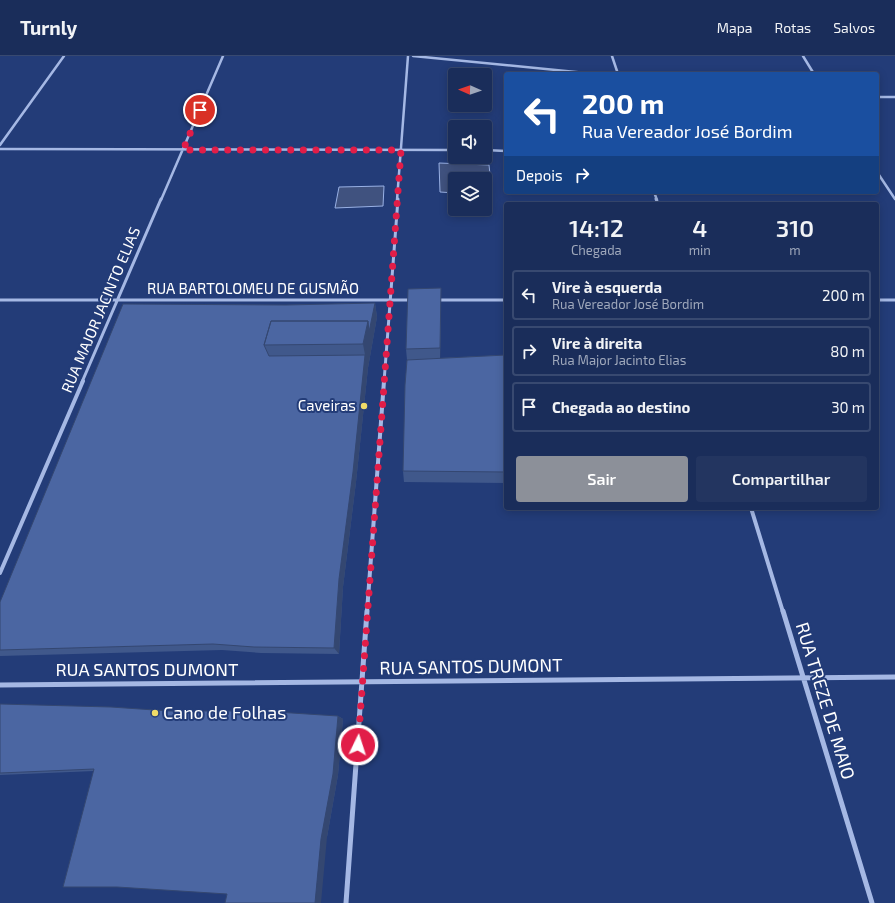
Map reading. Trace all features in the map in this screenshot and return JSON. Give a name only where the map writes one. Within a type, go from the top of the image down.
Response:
[{"type":"street","points":[[0,146],[64,56]]},
{"type":"street","name":"RUA MAJOR JACINTO ELIAS","points":[[0,573],[223,56]]},
{"type":"street","points":[[346,903],[408,56]]},
{"type":"street","points":[[413,56],[576,72]]},
{"type":"street","points":[[456,60],[458,56]]},
{"type":"street","points":[[612,56],[617,72]]},
{"type":"street","points":[[803,56],[813,72]]},
{"type":"street","points":[[879,97],[895,97]]},
{"type":"street","points":[[0,149],[448,150]]},
{"type":"street","points":[[492,150],[504,150]]},
{"type":"street","points":[[879,175],[895,199]]},
{"type":"street","name":"RUA BARTOLOMEU DE GUSMÃO","points":[[0,300],[413,300]]},
{"type":"street","points":[[429,300],[504,300]]},
{"type":"street","points":[[879,300],[895,300]]},
{"type":"street","name":"RUA TREZE DE MAIO","points":[[752,510],[872,903]]},
{"type":"street","name":"RUA SANTOS DUMONT","points":[[0,685],[895,677]]},
{"type":"water","points":[[439,163],[489,165],[490,172],[448,172],[448,193],[440,192]]},
{"type":"water","points":[[384,186],[383,206],[335,208],[339,187]]},
{"type":"building","points":[[441,288],[440,348],[406,349],[408,289]]},
{"type":"building","points":[[375,303],[369,332],[368,321],[271,321],[264,345],[269,356],[365,355],[353,472],[339,579],[334,648],[254,647],[213,644],[0,650],[0,602],[123,304],[286,305]]},
{"type":"building","points":[[271,321],[368,321],[363,344],[264,345]]},
{"type":"building","points":[[504,355],[504,472],[403,471],[407,360]]},
{"type":"building","points":[[0,704],[111,707],[169,711],[261,711],[338,716],[333,774],[321,839],[315,903],[225,903],[227,894],[117,887],[63,887],[94,769],[0,773]]},
{"type":"place","name":"Caveiras","points":[[364,406]]},
{"type":"place","name":"Cano de Folhas","points":[[155,713]]},
{"type":"route","points":[[200,110],[183,150],[401,150],[358,745]]}]
